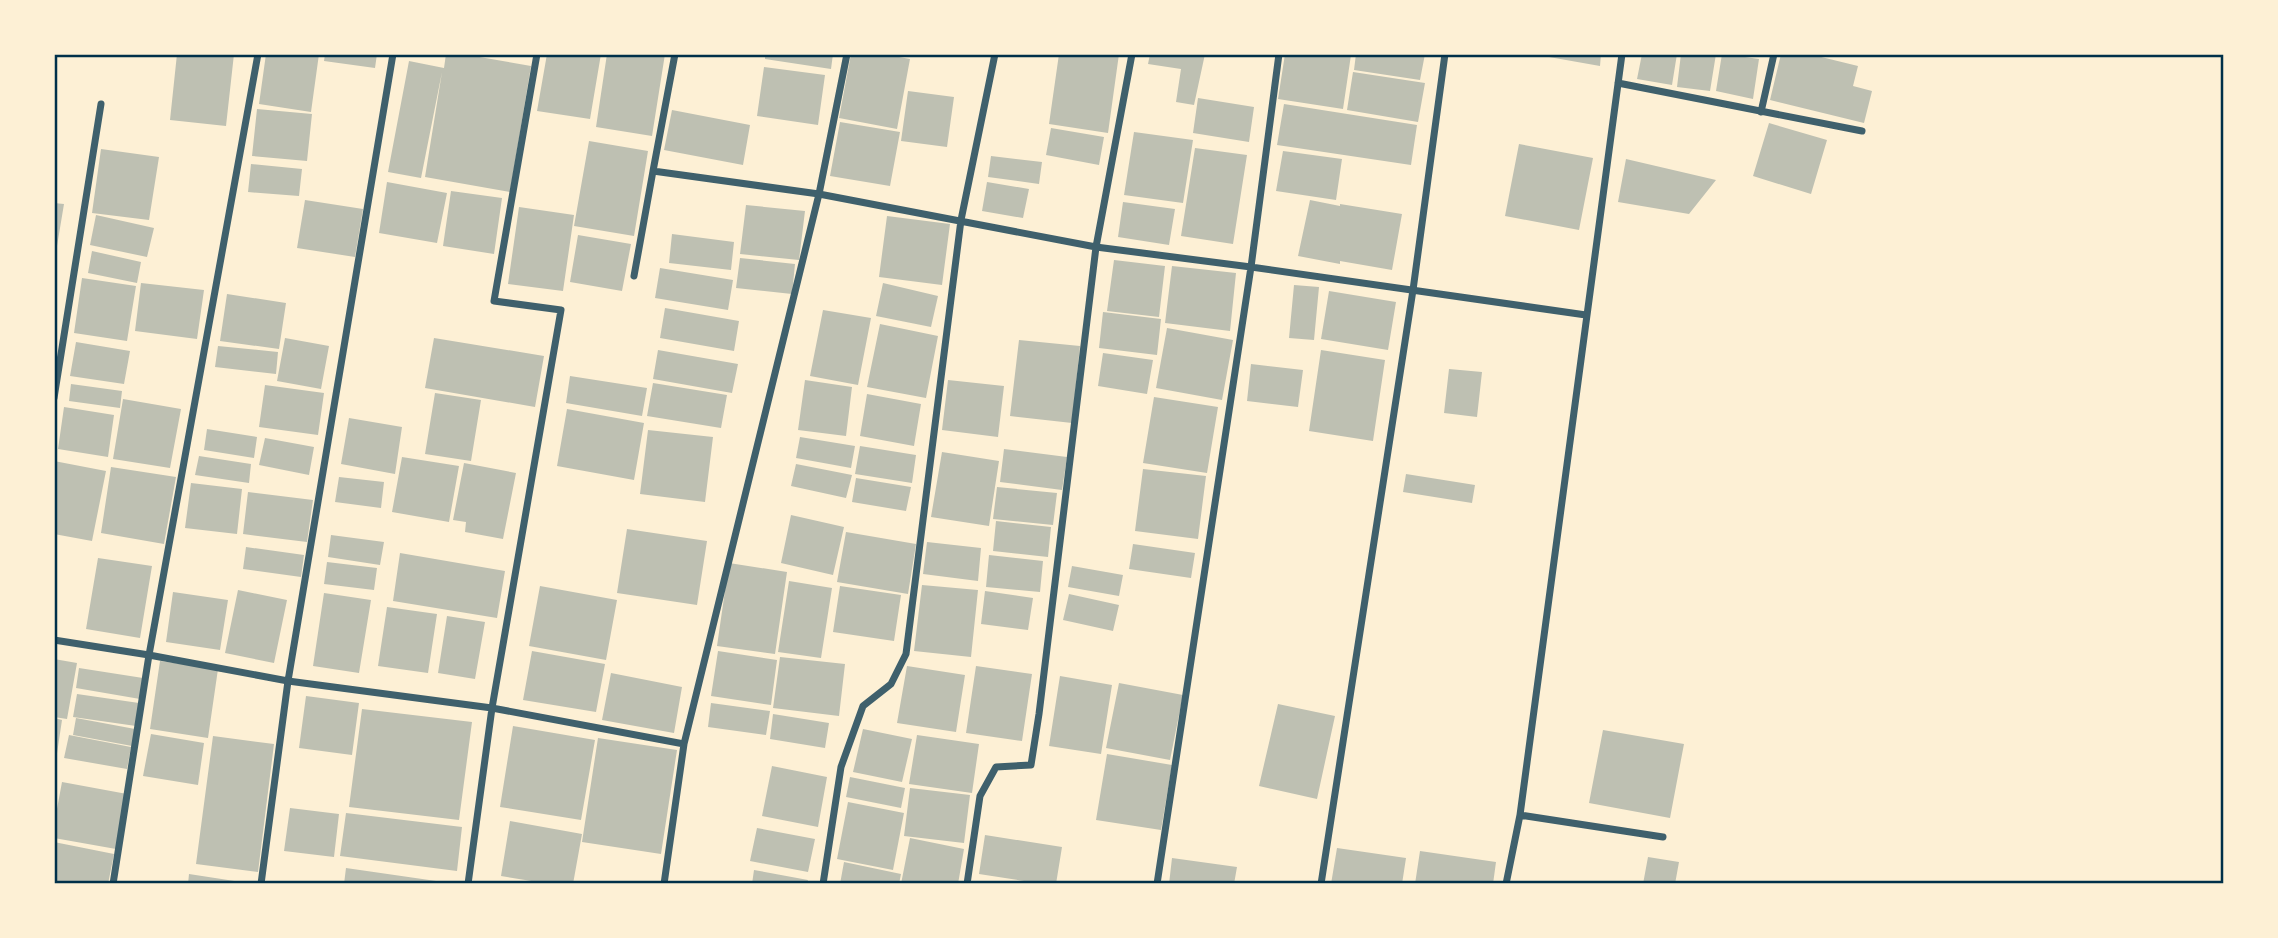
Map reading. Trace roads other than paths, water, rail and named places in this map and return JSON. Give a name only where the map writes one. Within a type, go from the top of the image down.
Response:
[{"type":"street","points":[[113,884],[149,655],[258,54]]},
{"type":"street","points":[[261,884],[288,681],[393,54]]},
{"type":"street","points":[[468,884],[492,708],[561,310],[494,301],[537,54]]},
{"type":"street","points":[[634,276],[675,54]]},
{"type":"street","points":[[664,884],[684,744],[819,194],[847,54]]},
{"type":"street","points":[[823,884],[841,767],[863,706],[891,684],[906,654],[961,220],[995,54]]},
{"type":"street","points":[[968,884],[980,796],[996,767],[1031,765],[1096,247],[1132,54]]},
{"type":"street","points":[[1157,884],[1251,267],[1279,54]]},
{"type":"street","points":[[1321,884],[1413,290],[1445,54]]},
{"type":"street","points":[[1506,884],[1520,815],[1622,54]]},
{"type":"street","points":[[1761,112],[1774,54]]},
{"type":"street","points":[[1618,83],[1862,131]]},
{"type":"street","points":[[54,398],[102,104]]},
{"type":"street","points":[[653,171],[819,194],[1096,247],[1586,315]]},
{"type":"street","points":[[54,640],[288,681],[492,708],[684,744]]},
{"type":"street","points":[[1520,815],[1663,837]]}]
